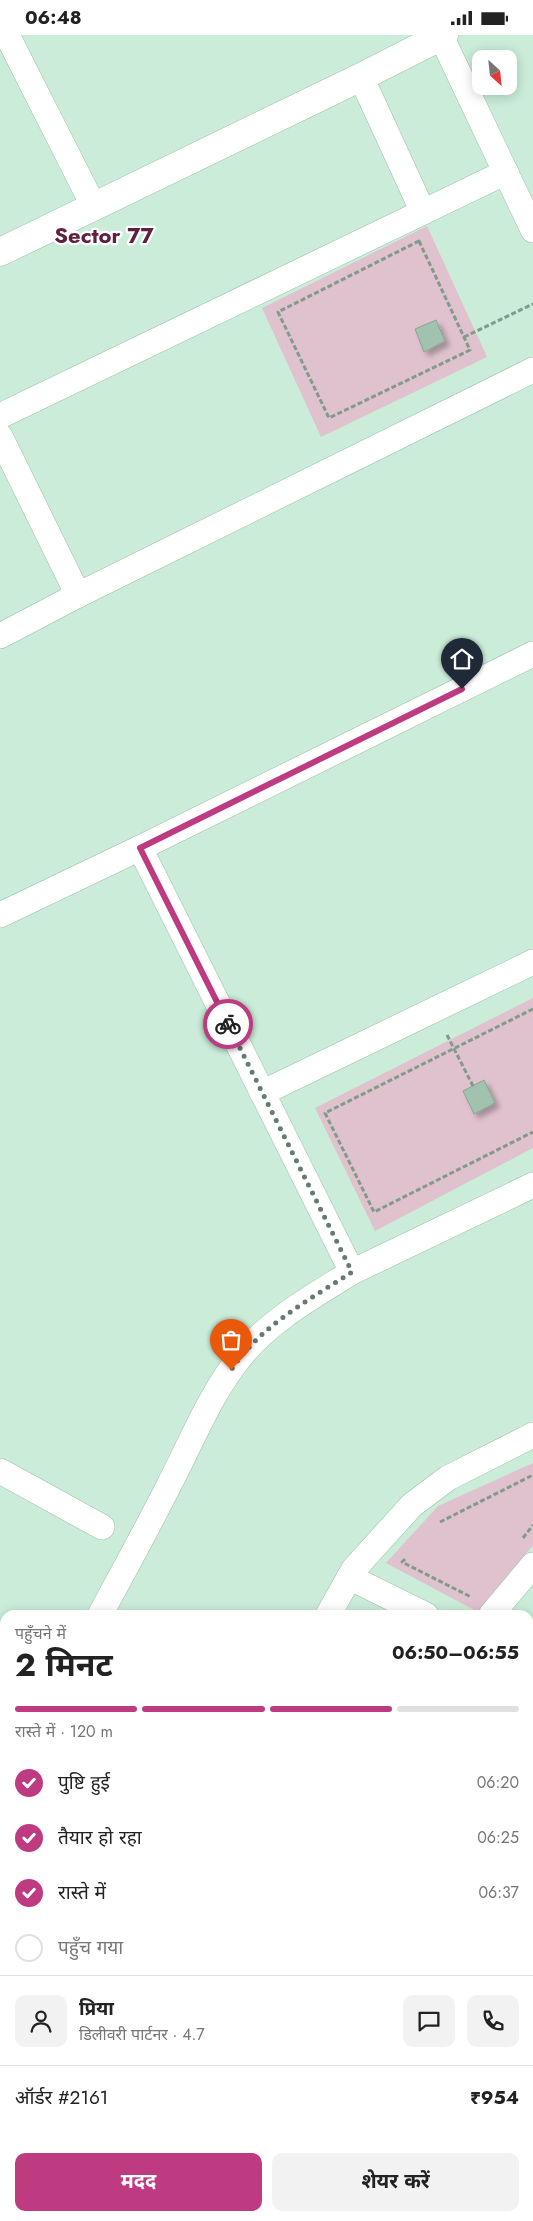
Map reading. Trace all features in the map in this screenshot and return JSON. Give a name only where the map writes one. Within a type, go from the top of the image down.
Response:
[{"type":"street","points":[[7,35],[93,205]]},
{"type":"street","points":[[0,252],[443,36],[533,230]]},
{"type":"street","points":[[361,77],[423,212]]},
{"type":"street","points":[[0,416],[506,172]]},
{"type":"street","points":[[0,636],[78,595],[530,378]]},
{"type":"street","points":[[0,436],[78,595]]},
{"type":"street","points":[[0,915],[533,654]]},
{"type":"street","points":[[140,848],[352,1272]]},
{"type":"street","points":[[262,1093],[533,963]]},
{"type":"street","points":[[103,1610],[170,1485],[204,1412],[240,1356],[258,1337],[289,1313],[352,1272],[533,1185]]},
{"type":"street","points":[[331,1610],[349,1577],[379,1539],[412,1505],[448,1479],[533,1435]]},
{"type":"street","points":[[0,1471],[102,1527]]},
{"type":"street","points":[[483,1607],[533,1565]]},
{"type":"street","points":[[349,1577],[416,1610]]},
{"type":"path","points":[[419,241],[464,337],[470,350],[329,418],[278,312],[419,241]]},
{"type":"path","points":[[464,337],[533,304]]},
{"type":"path","points":[[533,1009],[325,1113],[374,1212],[533,1132]]},
{"type":"path","points":[[434,1010],[473,1086]]},
{"type":"path","points":[[436,1524],[533,1475]]},
{"type":"path","points":[[519,1543],[533,1525]]},
{"type":"path","points":[[408,1555],[402,1562],[483,1607]]},
{"type":"shaded area","points":[[427,226],[487,357],[321,437],[262,308]]},
{"type":"shaded area","points":[[533,998],[533,1148],[375,1231],[315,1108]]},
{"type":"shaded area","points":[[533,1463],[533,1545],[480,1610],[474,1610],[386,1563],[438,1506]]},
{"type":"building","points":[[436,320],[445,341],[424,352],[415,329]]},
{"type":"building","points":[[484,1080],[495,1103],[474,1114],[463,1091]]},
{"type":"way so far","points":[[228,1024],[352,1272],[289,1313],[258,1337],[240,1356],[231,1370]]},
{"type":"district","name":"Sector 77","points":[[104,235]]},
{"type":"route","points":[[228,1024],[140,848],[462,689]]}]
